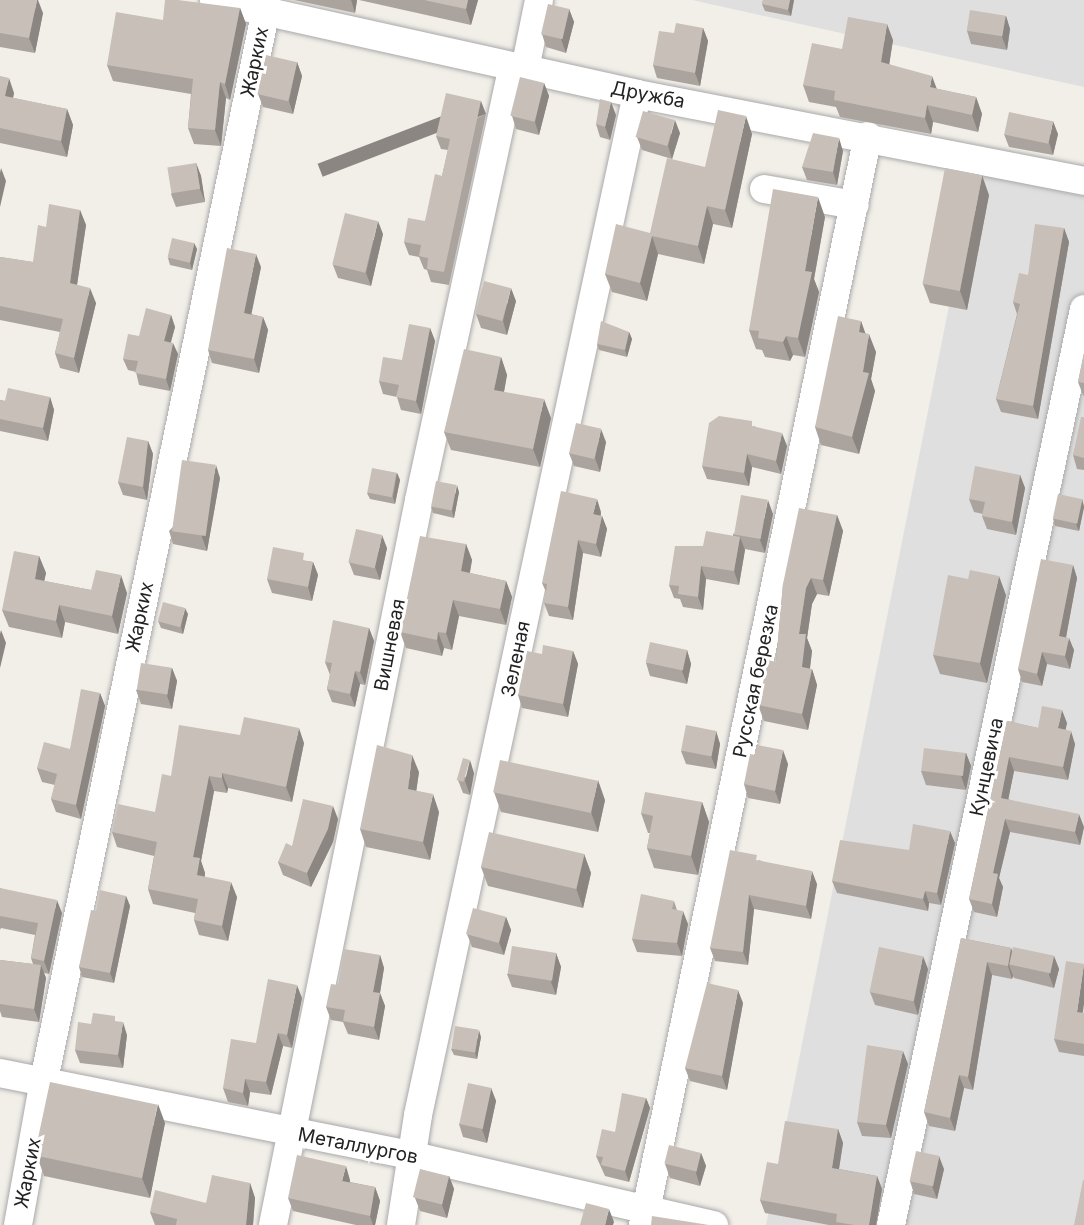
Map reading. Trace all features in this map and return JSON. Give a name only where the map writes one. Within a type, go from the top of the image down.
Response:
[{"type":"street","name":"Дружба","points":[[214,0],[637,94],[868,136],[1084,181]]},
{"type":"street","name":"Вишневая","points":[[273,1225],[416,513],[519,68],[539,0]]},
{"type":"street","name":"Жарких","points":[[18,1225],[44,1080],[266,10]]},
{"type":"street","name":"Зеленая","points":[[401,1225],[421,1101],[637,94]]},
{"type":"street","name":"Русская березка","points":[[644,1218],[868,136]]},
{"type":"street","points":[[764,189],[855,205]]},
{"type":"street","name":"Кунцевича","points":[[891,1225],[1084,309]]},
{"type":"street","name":"Металлургов","points":[[0,1073],[414,1156],[644,1218],[714,1225]]},
{"type":"shaded area","points":[[692,0],[1084,0],[1084,87]]},
{"type":"shaded area","points":[[976,170],[1084,192],[1084,1225],[766,1225]]},
{"type":"building","points":[[0,0],[37,0],[29,38],[0,33]]},
{"type":"building","points":[[165,0],[240,8],[225,84],[220,82],[215,130],[188,128],[193,79],[107,65],[116,12],[163,20]]},
{"type":"building","points":[[424,0],[468,0],[466,9]]},
{"type":"building","points":[[763,0],[790,0],[788,10],[762,4]]},
{"type":"building","points":[[548,4],[569,9],[562,39],[541,34]]},
{"type":"building","points":[[970,10],[1006,16],[1002,36],[967,31]]},
{"type":"building","points":[[848,17],[887,24],[881,62],[932,76],[930,87],[976,97],[972,115],[927,105],[925,118],[834,100],[835,91],[803,85],[812,43],[842,49]]},
{"type":"building","points":[[676,23],[703,28],[695,73],[653,65],[659,31],[674,33]]},
{"type":"building","points":[[266,55],[297,62],[288,101],[257,94]]},
{"type":"building","points":[[0,76],[9,78],[5,96],[67,109],[61,141],[0,128]]},
{"type":"building","points":[[520,77],[544,83],[535,122],[510,116]]},
{"type":"building","points":[[446,93],[481,101],[444,272],[427,269],[428,258],[419,256],[421,245],[404,242],[408,218],[425,221],[435,174],[442,176],[450,139],[436,136]]},
{"type":"building","points":[[600,99],[611,102],[605,127],[596,124]]},
{"type":"building","points":[[718,110],[746,116],[725,210],[707,206],[698,246],[652,236],[640,283],[605,274],[616,224],[650,233],[667,158],[705,167]]},
{"type":"building","points":[[643,111],[675,120],[667,146],[636,137]]},
{"type":"building","points":[[1009,112],[1053,121],[1048,144],[1004,134]]},
{"type":"building","points":[[813,133],[839,138],[833,172],[802,167]]},
{"type":"building","points":[[196,163],[200,189],[171,193],[167,168]]},
{"type":"building","points":[[945,168],[982,175],[960,291],[922,284]]},
{"type":"building","points":[[773,189],[818,197],[805,271],[812,272],[798,338],[786,336],[783,342],[758,338],[759,331],[749,330]]},
{"type":"building","points":[[49,204],[80,210],[70,283],[90,288],[74,358],[55,353],[63,319],[0,306],[0,257],[33,262],[38,225],[46,227]]},
{"type":"building","points":[[345,213],[378,221],[365,273],[332,264]]},
{"type":"building","points":[[1035,224],[1064,228],[1033,406],[996,399],[1020,304],[1013,302],[1019,273],[1028,275]]},
{"type":"building","points":[[172,238],[194,243],[190,263],[168,257]]},
{"type":"building","points":[[227,248],[256,254],[244,313],[263,317],[254,359],[208,350]]},
{"type":"building","points":[[484,281],[511,288],[502,321],[475,314]]},
{"type":"building","points":[[146,308],[171,315],[164,341],[173,343],[166,379],[135,373],[138,361],[123,359],[128,334],[139,336]]},
{"type":"building","points":[[838,316],[861,321],[859,332],[869,334],[863,372],[869,373],[852,437],[815,427]]},
{"type":"building","points":[[601,321],[629,332],[625,350],[597,344]]},
{"type":"building","points":[[409,324],[430,328],[416,401],[396,397],[399,385],[379,381],[383,357],[402,360]]},
{"type":"building","points":[[464,349],[501,357],[494,390],[544,399],[533,449],[444,432]]},
{"type":"building","points":[[1084,353],[1084,383],[1078,382]]},
{"type":"building","points":[[8,388],[50,397],[43,428],[0,419],[0,400],[5,401]]},
{"type":"building","points":[[719,416],[752,421],[752,426],[782,433],[776,461],[747,454],[744,473],[702,466],[709,423]]},
{"type":"building","points":[[1081,417],[1084,417],[1084,458],[1073,455]]},
{"type":"building","points":[[576,423],[601,429],[594,459],[569,453]]},
{"type":"building","points":[[127,437],[148,441],[143,487],[118,482]]},
{"type":"building","points":[[182,460],[216,465],[206,536],[172,531]]},
{"type":"building","points":[[975,466],[1020,475],[1012,522],[982,516],[985,502],[969,499]]},
{"type":"building","points":[[372,468],[397,473],[392,497],[367,493]]},
{"type":"building","points":[[436,481],[457,485],[452,511],[431,507]]},
{"type":"building","points":[[561,491],[597,499],[593,514],[602,516],[596,544],[578,540],[568,607],[544,603],[547,584],[542,583]]},
{"type":"building","points":[[1058,494],[1082,499],[1077,524],[1053,518]]},
{"type":"building","points":[[741,495],[768,500],[761,539],[734,534]]},
{"type":"building","points":[[799,508],[837,515],[823,580],[811,578],[806,588],[799,634],[806,634],[802,667],[812,669],[802,714],[758,705],[768,660],[776,662],[783,584]]},
{"type":"building","points":[[356,529],[382,535],[375,568],[348,562]]},
{"type":"building","points":[[706,531],[740,537],[734,571],[701,566],[698,597],[678,594],[679,586],[669,585],[675,546],[703,546]]},
{"type":"building","points":[[420,536],[466,544],[461,571],[506,581],[500,609],[453,600],[446,633],[438,632],[437,640],[400,632]]},
{"type":"building","points":[[273,547],[304,553],[303,560],[313,562],[308,587],[267,579]]},
{"type":"building","points":[[14,551],[39,556],[35,579],[91,590],[96,570],[121,575],[112,616],[59,605],[56,621],[2,610]]},
{"type":"building","points":[[1041,559],[1073,565],[1059,636],[1069,638],[1065,656],[1042,652],[1037,674],[1018,669]]},
{"type":"building","points":[[970,570],[999,576],[980,663],[933,655],[948,575],[968,579]]},
{"type":"building","points":[[163,602],[185,608],[180,627],[158,621]]},
{"type":"building","points":[[333,620],[369,628],[360,672],[355,671],[350,694],[327,689],[332,663],[325,662]]},
{"type":"building","points":[[650,642],[687,650],[683,670],[646,663]]},
{"type":"building","points":[[543,645],[573,651],[563,704],[518,695],[527,651],[542,654]]},
{"type":"building","points":[[141,663],[172,668],[167,695],[137,690]]},
{"type":"building","points":[[81,689],[100,693],[76,805],[51,799],[57,774],[37,768],[44,742],[70,749]]},
{"type":"building","points":[[1042,706],[1062,710],[1058,728],[1071,731],[1063,767],[1009,757],[1001,798],[1079,814],[1075,832],[1005,819],[993,873],[998,874],[992,904],[969,899],[1007,721],[1038,728]]},
{"type":"building","points":[[244,717],[299,728],[286,787],[222,773],[222,778],[209,776],[193,857],[200,858],[197,875],[231,882],[222,926],[194,920],[198,899],[148,889],[157,842],[112,832],[118,804],[155,812],[162,774],[171,776],[179,725],[240,735]]},
{"type":"building","points":[[686,725],[716,731],[711,756],[681,751]]},
{"type":"building","points":[[377,745],[412,755],[408,789],[433,794],[423,842],[360,829]]},
{"type":"building","points":[[757,745],[783,750],[775,791],[744,784],[750,754],[755,755]]},
{"type":"building","points":[[924,748],[966,753],[963,776],[921,771]]},
{"type":"building","points":[[463,758],[470,760],[463,782],[457,780]]},
{"type":"building","points":[[500,760],[598,781],[591,813],[493,792]]},
{"type":"building","points":[[645,792],[702,802],[691,856],[647,848],[653,816],[641,813]]},
{"type":"building","points":[[303,799],[333,806],[328,829],[307,873],[278,862],[286,843],[292,846]]},
{"type":"building","points":[[913,824],[950,831],[937,893],[925,891],[923,899],[832,881],[840,840],[909,850]]},
{"type":"building","points":[[489,832],[584,854],[576,889],[481,867]]},
{"type":"building","points":[[730,850],[757,855],[756,860],[812,871],[806,906],[749,895],[743,952],[710,948]]},
{"type":"building","points":[[0,888],[57,900],[44,961],[31,958],[38,923],[0,916]]},
{"type":"building","points":[[100,890],[126,896],[110,973],[79,967],[91,910],[96,911]]},
{"type":"building","points":[[641,894],[674,901],[672,909],[683,911],[677,943],[632,939]]},
{"type":"building","points":[[473,908],[506,917],[499,943],[466,934]]},
{"type":"building","points":[[961,938],[1011,948],[1008,966],[987,962],[968,1077],[959,1075],[950,1118],[924,1112]]},
{"type":"building","points":[[512,946],[556,953],[552,981],[508,974]]},
{"type":"building","points":[[879,947],[923,956],[913,1001],[869,992]]},
{"type":"building","points":[[1013,947],[1054,956],[1050,973],[1009,965]]},
{"type":"building","points":[[344,949],[380,955],[373,992],[380,993],[374,1027],[343,1021],[345,1010],[326,1007],[331,984],[338,985]]},
{"type":"building","points":[[0,960],[41,965],[34,1009],[0,1004]]},
{"type":"building","points":[[1066,961],[1084,964],[1077,1012],[1084,1013],[1084,1044],[1054,1039]]},
{"type":"building","points":[[268,979],[297,985],[287,1035],[278,1033],[266,1082],[245,1079],[243,1093],[223,1088],[231,1039],[256,1043]]},
{"type":"building","points":[[707,983],[738,990],[722,1076],[685,1068]]},
{"type":"building","points":[[93,1013],[115,1016],[115,1021],[123,1022],[118,1055],[75,1050],[78,1022],[91,1024]]},
{"type":"building","points":[[455,1026],[479,1030],[475,1052],[451,1049]]},
{"type":"building","points":[[867,1045],[903,1051],[886,1125],[857,1122]]},
{"type":"building","points":[[50,1082],[158,1105],[142,1178],[34,1155]]},
{"type":"building","points":[[468,1083],[491,1088],[483,1129],[459,1124]]},
{"type":"building","points":[[622,1093],[646,1098],[625,1171],[601,1165],[603,1157],[596,1156],[602,1129],[615,1132]]},
{"type":"building","points":[[785,1121],[838,1129],[832,1168],[877,1176],[869,1225],[836,1222],[837,1214],[760,1200],[767,1162],[778,1164]]},
{"type":"building","points":[[669,1145],[701,1153],[696,1171],[664,1163]]},
{"type":"building","points":[[916,1151],[939,1156],[933,1186],[910,1181]]},
{"type":"building","points":[[297,1155],[346,1166],[342,1181],[375,1187],[370,1216],[288,1198]]},
{"type":"building","points":[[420,1169],[449,1176],[442,1204],[413,1197]]},
{"type":"building","points":[[212,1175],[250,1183],[246,1225],[176,1225],[177,1219],[150,1212],[155,1190],[206,1203]]},
{"type":"building","points":[[1083,1180],[1084,1225],[1074,1225]]},
{"type":"building","points":[[586,1203],[609,1209],[605,1225],[580,1225]]},
{"type":"building","points":[[652,1216],[709,1225],[651,1225]]}]
